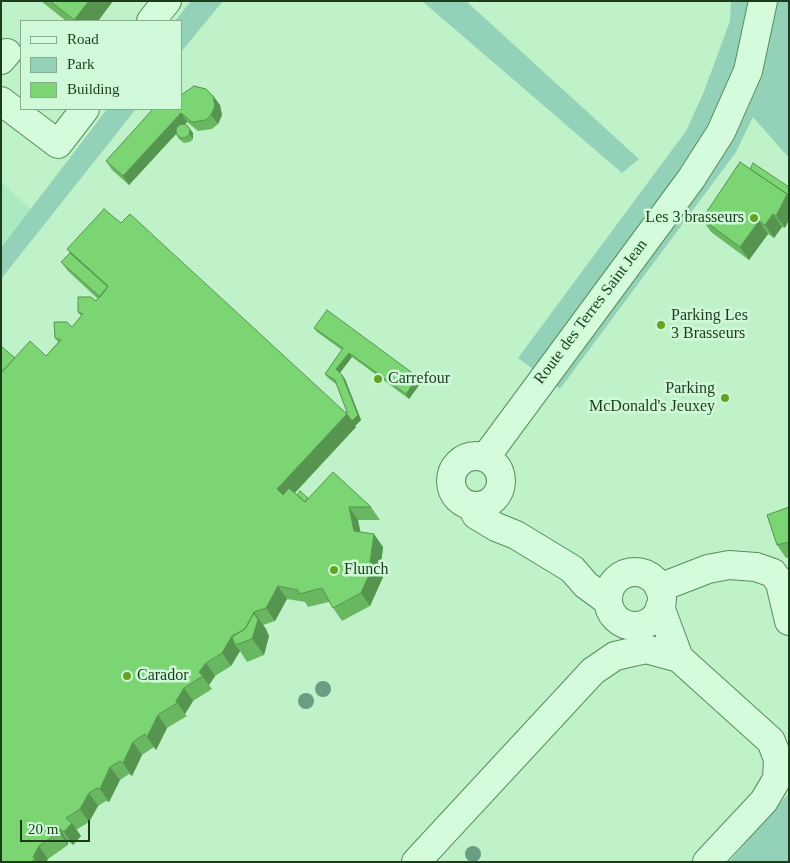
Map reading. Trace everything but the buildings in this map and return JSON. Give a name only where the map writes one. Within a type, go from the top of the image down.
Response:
[{"type":"street","points":[[152,20],[166,1]]},
{"type":"street","name":"Route des Terres Saint Jean","points":[[485,458],[691,179],[721,132],[748,71],[763,1]]},
{"type":"street","points":[[1,101],[58,144],[78,119]]},
{"type":"street","points":[[484,501],[462,502],[455,494],[451,485],[452,475],[461,461],[477,457],[485,458],[492,462],[500,477],[500,486],[484,501],[476,515],[496,527],[516,535],[572,569],[586,586],[609,605],[620,622],[636,626],[651,621],[660,598],[708,569],[729,565],[756,567],[773,573],[784,589],[789,621]]},
{"type":"street","points":[[572,569],[620,577]]},
{"type":"street","points":[[593,671],[608,637],[610,587],[620,577],[628,574],[644,574],[656,582],[680,658]]},
{"type":"street","points":[[416,862],[593,671],[615,656],[646,649],[680,658],[771,741],[778,760],[777,779],[764,801],[707,862]]},
{"type":"green space","points":[[191,1],[223,1],[182,51],[182,20],[176,20]]},
{"type":"green space","points":[[422,1],[466,1],[639,159],[622,173]]},
{"type":"green space","points":[[731,1],[789,1],[789,158],[753,117],[736,152],[560,389],[518,358],[686,131],[703,94],[730,21]]},
{"type":"green space","points":[[106,110],[135,110],[1,279],[1,248]]},
{"type":"green space","points":[[1,182],[32,210],[1,248]]},
{"type":"green space","points":[[789,793],[789,862],[729,862]]},
{"type":"place","name":"Les 3 brasseurs","points":[[754,218]]},
{"type":"place","name":"Parking Les 3 Brasseurs","points":[[661,325]]},
{"type":"place","name":"Carrefour","points":[[378,379]]},
{"type":"place","name":"Parking McDonald's Jeuxey","points":[[725,398]]},
{"type":"place","name":"Flunch","points":[[334,570]]},
{"type":"place","name":"Carador","points":[[127,676]]}]
